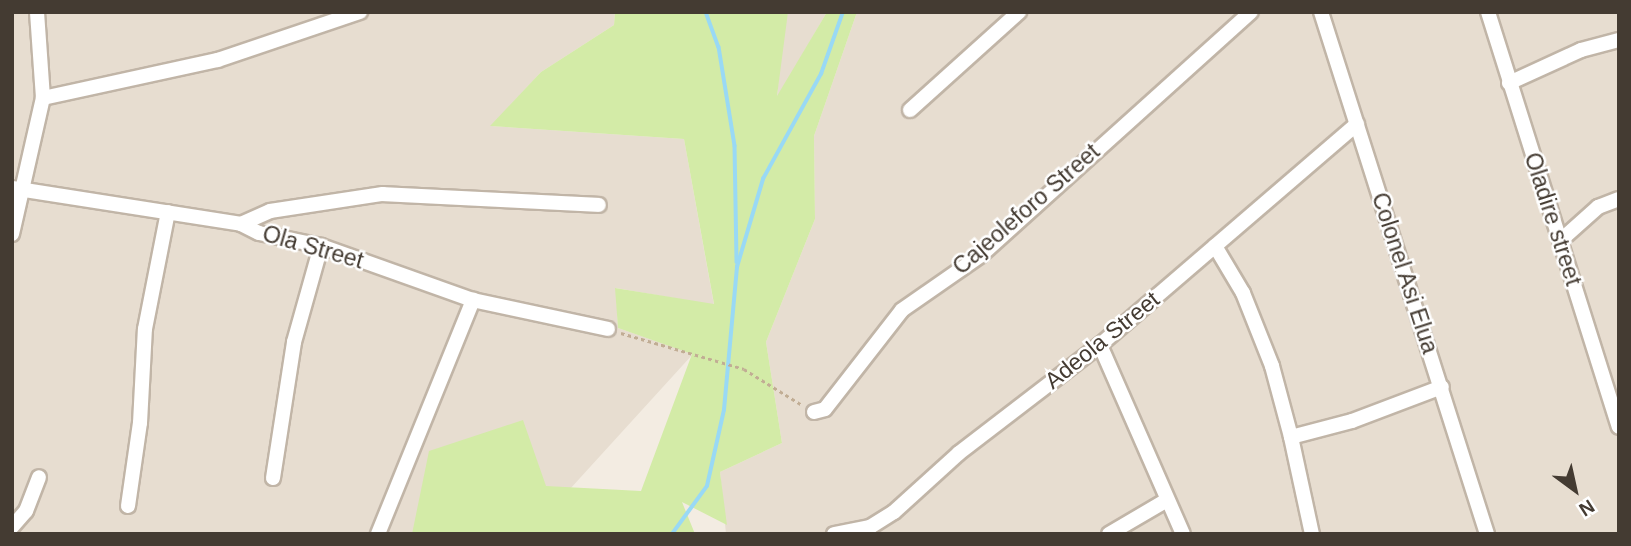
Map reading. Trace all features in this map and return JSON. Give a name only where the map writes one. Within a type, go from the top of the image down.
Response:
[{"type":"street","points":[[12,234],[16,189],[43,98],[37,12]]},
{"type":"street","points":[[43,98],[218,60],[360,12]]},
{"type":"street","points":[[910,110],[1019,12]]},
{"type":"street","name":"Cajeoleforo Street","points":[[814,412],[825,409],[902,310],[981,255],[1251,12]]},
{"type":"street","name":"Colonel Asi Elua","points":[[1321,12],[1487,534]]},
{"type":"street","name":"Oladire street","points":[[1488,12],[1508,83],[1561,240],[1612,379],[1619,427]]},
{"type":"street","points":[[1508,83],[1581,50],[1619,40]]},
{"type":"street","name":"Adeola Street","points":[[834,534],[870,527],[894,512],[959,453],[1100,345],[1357,124]]},
{"type":"street","name":"Ola Street","points":[[16,189],[241,224],[259,233],[321,246],[473,300],[608,330]]},
{"type":"street","points":[[241,224],[270,211],[383,194],[599,205]]},
{"type":"street","points":[[1561,240],[1598,207],[1619,200]]},
{"type":"street","points":[[128,506],[140,423],[145,329],[168,212]]},
{"type":"street","points":[[273,478],[294,342],[321,246]]},
{"type":"street","points":[[1215,246],[1243,293],[1272,366],[1312,534]]},
{"type":"street","points":[[378,534],[473,300]]},
{"type":"street","points":[[1100,345],[1183,534]]},
{"type":"street","points":[[1291,437],[1352,421],[1442,387]]},
{"type":"street","points":[[12,527],[26,511],[39,477]]},
{"type":"street","points":[[1109,534],[1167,500]]},
{"type":"path","points":[[608,330],[744,369],[814,412]]},
{"type":"shaded area","points":[[12,12],[615,12],[614,25],[541,72],[491,126],[684,139],[714,305],[616,288],[618,328],[693,354],[529,534],[12,534]]},
{"type":"shaded area","points":[[788,12],[827,12],[777,98],[782,35]]},
{"type":"shaded area","points":[[857,12],[1619,12],[1619,534],[726,534],[720,472],[782,443],[766,342],[815,219],[814,136]]},
{"type":"green space","points":[[615,12],[788,12],[777,96],[827,12],[857,12],[814,136],[815,219],[766,342],[782,443],[720,472],[727,525],[682,502],[695,534],[412,534],[429,451],[523,420],[546,486],[641,491],[692,354],[618,328],[615,288],[714,304],[684,139],[490,126],[541,72],[614,25]]},
{"type":"waterway","points":[[706,12],[719,47],[735,146],[737,262]]},
{"type":"waterway","points":[[672,534],[707,486],[724,410],[737,267],[763,179],[821,74],[843,12]]}]
